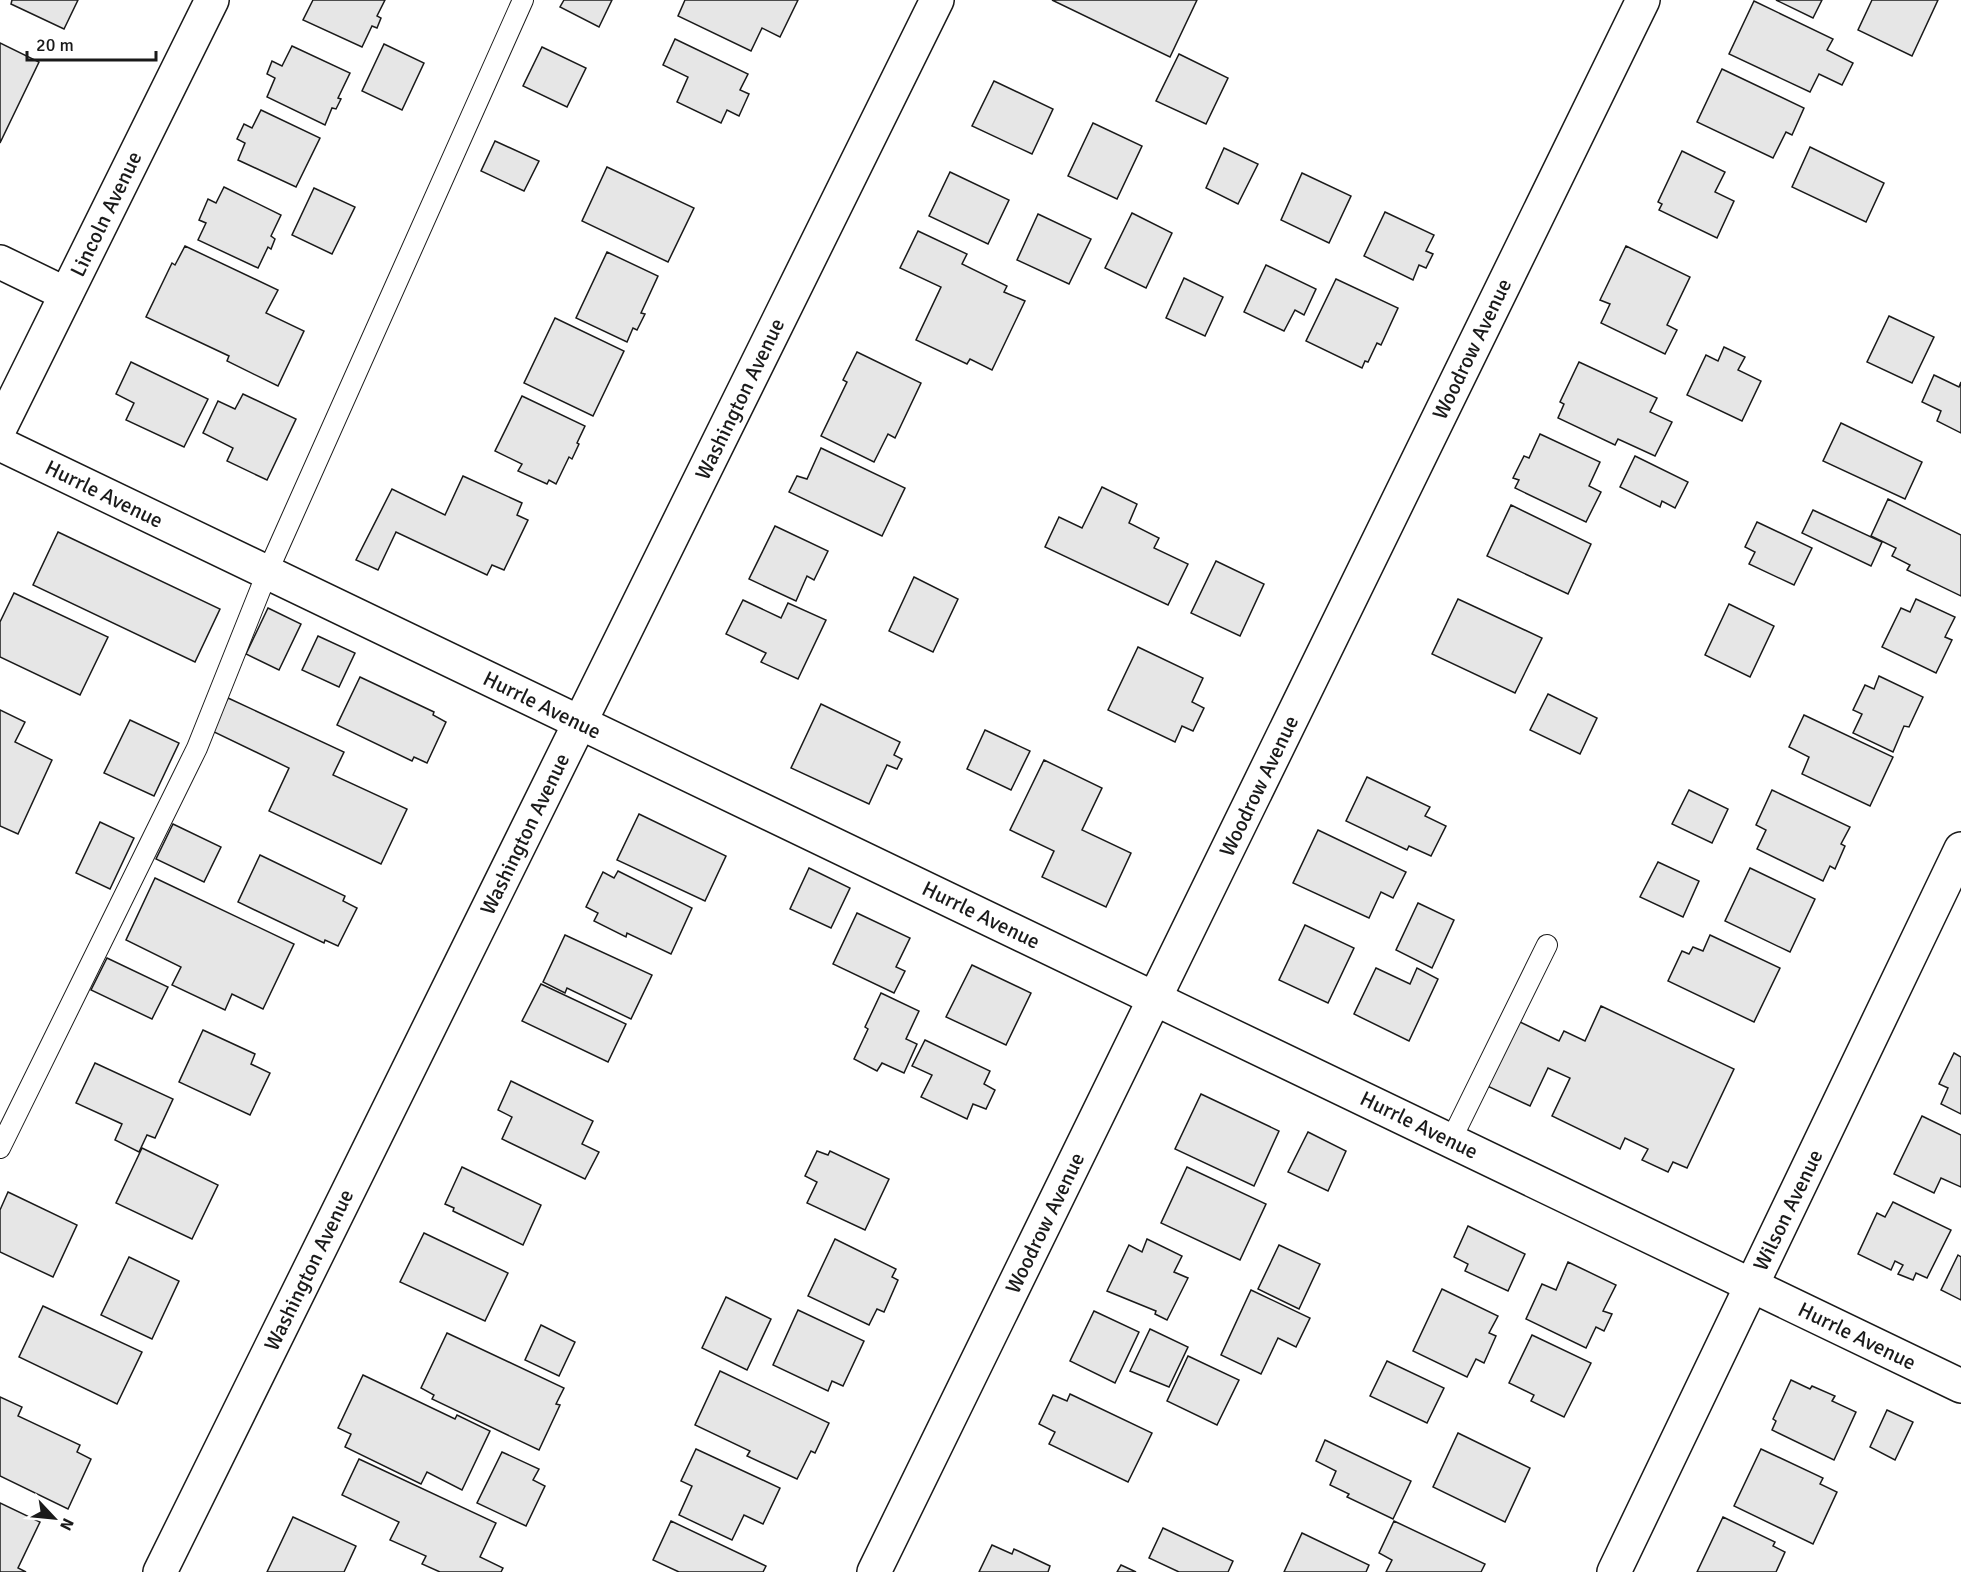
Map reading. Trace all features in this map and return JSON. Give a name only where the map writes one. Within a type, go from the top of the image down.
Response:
[{"type":"street","name":"Lincoln Avenue","points":[[0,428],[212,0]]},
{"type":"street","name":"Washington Avenue","points":[[160,1572],[937,0]]},
{"type":"street","name":"Woodrow Avenue","points":[[874,1572],[1643,0]]},
{"type":"street","points":[[0,262],[66,294]]},
{"type":"street","name":"Hurrle Avenue","points":[[0,444],[1961,1386]]},
{"type":"street","name":"Wilson Avenue","points":[[1614,1572],[1961,849]]},
{"type":"lane","points":[[0,1148],[196,747],[267,573],[523,0]]},
{"type":"lane","points":[[1451,1140],[1547,945]]},
{"type":"building","points":[[12,0],[78,0],[64,29],[11,4]]},
{"type":"building","points":[[313,0],[385,0],[377,16],[381,18],[377,28],[372,26],[362,47],[303,20]]},
{"type":"building","points":[[564,0],[612,0],[599,27],[560,7]]},
{"type":"building","points":[[685,0],[798,0],[780,37],[762,28],[751,51],[678,16]]},
{"type":"building","points":[[1052,0],[1197,0],[1170,57]]},
{"type":"building","points":[[1776,0],[1822,0],[1813,18]]},
{"type":"building","points":[[1872,0],[1938,0],[1912,56],[1858,30]]},
{"type":"building","points":[[1754,1],[1833,39],[1827,50],[1853,63],[1842,85],[1819,74],[1810,92],[1729,54]]},
{"type":"building","points":[[675,39],[748,74],[740,90],[749,94],[739,116],[727,110],[721,123],[677,102],[688,77],[663,65]]},
{"type":"building","points":[[0,43],[39,62],[0,143]]},
{"type":"building","points":[[384,44],[424,63],[402,110],[362,91]]},
{"type":"building","points":[[292,46],[350,73],[338,98],[341,99],[336,109],[332,108],[325,125],[267,97],[275,78],[267,74],[272,61],[282,66]]},
{"type":"building","points":[[542,47],[586,68],[567,107],[523,86]]},
{"type":"building","points":[[1179,54],[1228,78],[1206,124],[1156,101]]},
{"type":"building","points":[[1722,69],[1804,108],[1792,135],[1786,132],[1773,158],[1697,122]]},
{"type":"building","points":[[994,81],[1053,109],[1032,154],[972,126]]},
{"type":"building","points":[[261,110],[320,138],[296,187],[238,160],[245,143],[237,139],[244,124],[252,128]]},
{"type":"building","points":[[1093,123],[1142,146],[1117,199],[1068,176]]},
{"type":"building","points":[[495,141],[539,161],[524,191],[481,171]]},
{"type":"building","points":[[1810,147],[1884,183],[1866,222],[1792,187]]},
{"type":"building","points":[[1224,148],[1258,164],[1238,204],[1206,188]]},
{"type":"building","points":[[1682,151],[1725,172],[1715,192],[1734,201],[1717,238],[1659,210],[1662,204],[1658,202]]},
{"type":"building","points":[[607,167],[694,208],[668,262],[582,221]]},
{"type":"building","points":[[950,172],[1009,200],[988,244],[929,216]]},
{"type":"building","points":[[1302,173],[1351,196],[1329,243],[1281,220]]},
{"type":"building","points":[[224,187],[281,215],[271,236],[275,239],[271,249],[268,247],[258,268],[198,240],[206,223],[199,220],[208,199],[216,203]]},
{"type":"building","points":[[314,188],[355,207],[332,254],[292,235]]},
{"type":"building","points":[[1385,212],[1434,235],[1426,251],[1433,254],[1426,268],[1419,265],[1413,280],[1364,256]]},
{"type":"building","points":[[1132,213],[1172,233],[1146,288],[1105,268]]},
{"type":"building","points":[[1038,214],[1091,239],[1069,284],[1017,260]]},
{"type":"building","points":[[918,231],[967,254],[962,264],[1007,286],[1004,292],[1025,301],[992,370],[970,359],[967,364],[916,340],[941,287],[900,268]]},
{"type":"building","points":[[185,246],[278,290],[266,313],[304,331],[278,386],[227,361],[229,356],[146,317],[172,263],[175,265]]},
{"type":"building","points":[[1626,246],[1690,277],[1667,325],[1677,330],[1665,354],[1601,323],[1610,304],[1600,300]]},
{"type":"building","points":[[607,252],[658,276],[641,313],[645,314],[637,330],[633,328],[627,342],[576,318]]},
{"type":"building","points":[[1266,265],[1316,289],[1304,315],[1295,310],[1284,331],[1244,312]]},
{"type":"building","points":[[1184,278],[1223,297],[1205,336],[1166,318]]},
{"type":"building","points":[[1336,279],[1398,308],[1381,345],[1377,343],[1368,362],[1365,361],[1362,368],[1306,341]]},
{"type":"building","points":[[1889,316],[1934,337],[1912,383],[1867,362]]},
{"type":"building","points":[[555,318],[624,351],[593,416],[524,383]]},
{"type":"building","points":[[1724,347],[1745,357],[1738,370],[1761,381],[1742,421],[1687,395],[1706,355],[1718,361]]},
{"type":"building","points":[[857,352],[921,383],[895,438],[888,434],[874,462],[821,436],[847,382],[843,380]]},
{"type":"building","points":[[131,362],[208,399],[184,447],[126,420],[134,403],[116,394]]},
{"type":"building","points":[[1579,362],[1657,398],[1650,412],[1672,422],[1655,456],[1618,439],[1615,445],[1558,418],[1564,404],[1560,402]]},
{"type":"building","points":[[1934,375],[1959,387],[1961,382],[1961,433],[1937,421],[1941,411],[1922,402]]},
{"type":"building","points":[[243,394],[296,419],[267,480],[227,461],[233,448],[203,433],[218,401],[235,409]]},
{"type":"building","points":[[522,396],[585,426],[572,459],[569,457],[556,484],[549,480],[547,484],[518,471],[522,464],[495,451]]},
{"type":"building","points":[[1841,423],[1922,462],[1905,499],[1823,461]]},
{"type":"building","points":[[1540,434],[1600,462],[1589,486],[1601,492],[1586,522],[1515,488],[1519,480],[1513,478],[1524,456],[1529,458]]},
{"type":"building","points":[[821,448],[905,488],[882,536],[789,492],[797,476],[807,479]]},
{"type":"building","points":[[1635,456],[1688,482],[1675,508],[1662,501],[1660,507],[1620,487]]},
{"type":"building","points":[[463,476],[522,503],[517,515],[528,520],[504,570],[492,565],[487,575],[396,532],[378,570],[356,560],[392,489],[445,515]]},
{"type":"building","points":[[1102,487],[1137,504],[1129,523],[1159,538],[1154,548],[1188,564],[1168,605],[1045,547],[1059,517],[1082,528]]},
{"type":"building","points":[[1888,499],[1961,535],[1961,596],[1907,570],[1910,565],[1892,556],[1896,548],[1871,536]]},
{"type":"building","points":[[1511,505],[1591,544],[1568,594],[1487,556]]},
{"type":"building","points":[[1813,510],[1882,542],[1871,566],[1802,533]]},
{"type":"building","points":[[1757,522],[1812,548],[1794,585],[1749,564],[1755,552],[1745,547]]},
{"type":"building","points":[[775,526],[828,551],[814,580],[807,576],[796,601],[749,579]]},
{"type":"building","points":[[58,532],[220,609],[195,662],[33,585]]},
{"type":"building","points":[[1216,561],[1264,584],[1240,636],[1191,613]]},
{"type":"building","points":[[914,577],[958,599],[933,652],[889,631]]},
{"type":"building","points":[[14,593],[108,637],[80,695],[0,657],[0,622]]},
{"type":"building","points":[[1458,599],[1542,638],[1515,693],[1432,654]]},
{"type":"building","points":[[1916,599],[1955,617],[1945,637],[1952,640],[1936,673],[1882,647],[1901,608],[1910,612]]},
{"type":"building","points":[[743,600],[781,618],[788,603],[826,620],[798,679],[761,662],[766,653],[726,634]]},
{"type":"building","points":[[1729,604],[1774,626],[1750,677],[1705,655]]},
{"type":"building","points":[[268,608],[301,624],[279,670],[246,654]]},
{"type":"building","points":[[318,636],[355,653],[339,687],[302,670]]},
{"type":"building","points":[[1138,647],[1203,678],[1192,702],[1204,708],[1193,731],[1182,726],[1175,742],[1108,710]]},
{"type":"building","points":[[1879,676],[1923,697],[1909,727],[1904,726],[1893,752],[1853,733],[1862,714],[1853,710],[1865,685],[1874,689]]},
{"type":"building","points":[[360,677],[434,712],[433,715],[446,722],[427,763],[414,757],[412,761],[337,725]]},
{"type":"building","points":[[1548,694],[1597,718],[1580,754],[1530,730]]},
{"type":"building","points":[[228,698],[344,752],[333,775],[407,809],[381,864],[269,811],[289,768],[212,731]]},
{"type":"building","points":[[821,704],[900,742],[894,755],[902,759],[897,769],[887,765],[869,804],[791,768]]},
{"type":"building","points":[[0,710],[25,722],[15,742],[52,760],[18,834],[0,826]]},
{"type":"building","points":[[1804,715],[1893,757],[1870,806],[1802,774],[1809,757],[1789,747]]},
{"type":"building","points":[[130,720],[179,743],[154,796],[104,773]]},
{"type":"building","points":[[985,730],[1030,751],[1011,790],[967,769]]},
{"type":"building","points":[[1044,760],[1102,788],[1082,830],[1131,853],[1106,907],[1042,877],[1054,851],[1010,830]]},
{"type":"building","points":[[1367,777],[1430,807],[1425,816],[1446,826],[1431,856],[1409,846],[1407,850],[1346,821]]},
{"type":"building","points":[[1689,790],[1728,809],[1712,843],[1672,824]]},
{"type":"building","points":[[1772,790],[1850,827],[1841,844],[1845,846],[1835,869],[1830,866],[1823,881],[1757,849],[1766,830],[1756,825]]},
{"type":"building","points":[[639,814],[726,856],[705,901],[617,860]]},
{"type":"building","points":[[100,822],[134,838],[110,889],[76,873]]},
{"type":"building","points":[[173,824],[221,847],[204,882],[156,859]]},
{"type":"building","points":[[1318,830],[1406,872],[1393,898],[1381,892],[1369,918],[1293,883]]},
{"type":"building","points":[[260,855],[345,896],[343,901],[357,908],[338,946],[325,940],[324,943],[238,902]]},
{"type":"building","points":[[1658,862],[1699,881],[1683,917],[1640,897]]},
{"type":"building","points":[[809,868],[850,888],[831,928],[790,909]]},
{"type":"building","points":[[1750,868],[1815,899],[1790,952],[1725,921]]},
{"type":"building","points":[[618,871],[692,908],[671,954],[627,933],[626,937],[594,921],[598,913],[586,907],[603,872],[614,878]]},
{"type":"building","points":[[155,878],[294,944],[263,1009],[232,994],[225,1010],[172,985],[181,967],[126,940]]},
{"type":"building","points":[[1418,903],[1454,920],[1432,968],[1396,950]]},
{"type":"building","points":[[857,913],[910,938],[896,967],[905,971],[894,993],[833,964]]},
{"type":"building","points":[[1305,925],[1354,948],[1328,1003],[1279,980]]},
{"type":"building","points":[[565,935],[652,975],[631,1019],[567,988],[565,993],[543,982]]},
{"type":"building","points":[[1710,935],[1780,968],[1754,1022],[1668,981],[1682,951],[1689,954],[1693,947],[1703,951]]},
{"type":"building","points":[[107,958],[168,987],[152,1019],[91,990]]},
{"type":"building","points":[[972,965],[1031,993],[1006,1045],[946,1017]]},
{"type":"building","points":[[1376,968],[1410,984],[1417,968],[1438,979],[1409,1041],[1354,1014]]},
{"type":"building","points":[[541,984],[626,1024],[608,1062],[522,1021]]},
{"type":"building","points":[[881,993],[919,1011],[906,1039],[917,1044],[904,1073],[882,1063],[877,1071],[854,1059],[868,1029],[865,1027]]},
{"type":"building","points":[[1601,1006],[1734,1069],[1687,1168],[1673,1162],[1668,1172],[1642,1160],[1648,1149],[1625,1138],[1620,1149],[1552,1116],[1570,1078],[1548,1068],[1530,1106],[1483,1084],[1514,1019],[1559,1041],[1564,1031],[1585,1041]]},
{"type":"building","points":[[203,1030],[255,1054],[251,1064],[270,1073],[250,1115],[179,1082]]},
{"type":"building","points":[[925,1040],[990,1071],[984,1084],[995,1090],[986,1109],[973,1104],[967,1119],[921,1097],[932,1075],[912,1066]]},
{"type":"building","points":[[1954,1053],[1961,1057],[1961,1114],[1941,1104],[1948,1088],[1939,1084]]},
{"type":"building","points":[[95,1063],[173,1099],[155,1138],[147,1135],[139,1152],[115,1140],[122,1124],[76,1103]]},
{"type":"building","points":[[511,1081],[593,1121],[582,1144],[599,1152],[585,1179],[502,1139],[512,1117],[498,1110]]},
{"type":"building","points":[[1201,1094],[1279,1131],[1254,1186],[1175,1149]]},
{"type":"building","points":[[1922,1116],[1961,1135],[1961,1187],[1941,1178],[1934,1193],[1894,1174]]},
{"type":"building","points":[[1308,1132],[1346,1151],[1328,1191],[1288,1172]]},
{"type":"building","points":[[142,1148],[218,1185],[192,1239],[116,1203]]},
{"type":"building","points":[[817,1151],[828,1155],[830,1151],[889,1179],[865,1230],[807,1203],[817,1182],[805,1176]]},
{"type":"building","points":[[462,1167],[541,1205],[523,1245],[453,1211],[454,1208],[445,1204]]},
{"type":"building","points":[[1187,1167],[1266,1204],[1240,1260],[1161,1223]]},
{"type":"building","points":[[8,1192],[77,1225],[53,1277],[0,1252],[0,1210]]},
{"type":"building","points":[[1893,1202],[1951,1230],[1927,1278],[1916,1273],[1913,1280],[1898,1274],[1903,1265],[1895,1261],[1891,1270],[1858,1254],[1877,1213],[1885,1217]]},
{"type":"building","points":[[1468,1226],[1525,1254],[1508,1291],[1465,1271],[1468,1264],[1454,1257]]},
{"type":"building","points":[[424,1233],[508,1273],[485,1321],[400,1282]]},
{"type":"building","points":[[835,1239],[896,1269],[892,1277],[898,1280],[884,1312],[877,1309],[869,1325],[808,1296]]},
{"type":"building","points":[[1147,1239],[1182,1256],[1174,1272],[1188,1278],[1167,1320],[1155,1314],[1156,1311],[1107,1291],[1129,1245],[1142,1252]]},
{"type":"building","points":[[1279,1245],[1320,1264],[1299,1309],[1258,1289]]},
{"type":"building","points":[[1958,1255],[1961,1257],[1961,1300],[1941,1290]]},
{"type":"building","points":[[129,1257],[179,1281],[152,1339],[101,1315]]},
{"type":"building","points":[[1568,1262],[1616,1285],[1603,1311],[1612,1314],[1604,1331],[1596,1327],[1586,1348],[1526,1319],[1542,1284],[1556,1290]]},
{"type":"building","points":[[1442,1289],[1498,1316],[1489,1333],[1496,1336],[1484,1363],[1476,1359],[1467,1377],[1413,1351]]},
{"type":"building","points":[[1251,1290],[1310,1318],[1296,1347],[1278,1338],[1261,1374],[1221,1355]]},
{"type":"building","points":[[726,1297],[771,1319],[747,1370],[702,1348]]},
{"type":"building","points":[[43,1306],[142,1352],[117,1404],[19,1357]]},
{"type":"building","points":[[798,1310],[864,1341],[843,1386],[832,1381],[828,1391],[773,1365]]},
{"type":"building","points":[[1094,1311],[1139,1332],[1115,1383],[1070,1361]]},
{"type":"building","points":[[541,1325],[575,1342],[559,1376],[525,1360]]},
{"type":"building","points":[[1150,1329],[1188,1347],[1169,1387],[1130,1371]]},
{"type":"building","points":[[447,1333],[564,1388],[556,1404],[560,1405],[539,1450],[432,1399],[434,1395],[421,1388]]},
{"type":"building","points":[[1532,1335],[1591,1363],[1564,1417],[1531,1401],[1534,1395],[1509,1383]]},
{"type":"building","points":[[1188,1356],[1239,1380],[1217,1425],[1167,1401]]},
{"type":"building","points":[[1387,1361],[1444,1388],[1427,1423],[1370,1396]]},
{"type":"building","points":[[720,1371],[829,1423],[815,1453],[811,1451],[797,1479],[747,1456],[750,1451],[695,1425]]},
{"type":"building","points":[[363,1375],[455,1419],[457,1415],[490,1431],[462,1490],[427,1472],[421,1484],[345,1447],[351,1434],[338,1428]]},
{"type":"building","points":[[1791,1380],[1810,1389],[1812,1386],[1835,1396],[1832,1401],[1856,1412],[1834,1460],[1772,1430],[1776,1421],[1773,1419]]},
{"type":"building","points":[[1070,1394],[1152,1433],[1128,1482],[1049,1444],[1055,1432],[1039,1424],[1053,1395],[1067,1401]]},
{"type":"building","points":[[0,1397],[22,1407],[18,1416],[80,1445],[77,1452],[91,1459],[68,1509],[0,1476]]},
{"type":"building","points":[[1887,1410],[1913,1422],[1895,1460],[1870,1447]]},
{"type":"building","points":[[1458,1433],[1530,1468],[1505,1522],[1433,1487]]},
{"type":"building","points":[[1325,1440],[1411,1481],[1393,1519],[1347,1497],[1349,1494],[1330,1485],[1336,1471],[1316,1461]]},
{"type":"building","points":[[696,1449],[780,1488],[763,1524],[744,1515],[732,1540],[679,1515],[692,1486],[681,1481]]},
{"type":"building","points":[[1761,1449],[1823,1478],[1820,1484],[1837,1492],[1813,1544],[1734,1506]]},
{"type":"building","points":[[502,1452],[539,1469],[533,1480],[545,1486],[526,1526],[477,1503]]},
{"type":"building","points":[[359,1459],[496,1523],[480,1557],[503,1568],[501,1572],[440,1572],[422,1564],[426,1556],[390,1540],[399,1522],[342,1495]]},
{"type":"building","points":[[0,1503],[40,1522],[18,1568],[26,1572],[0,1572]]},
{"type":"building","points":[[293,1517],[356,1546],[344,1572],[267,1572]]},
{"type":"building","points":[[1723,1517],[1775,1542],[1773,1546],[1785,1552],[1776,1572],[1697,1572]]},
{"type":"building","points":[[671,1521],[766,1566],[763,1572],[679,1572],[653,1560]]},
{"type":"building","points":[[1394,1521],[1485,1564],[1481,1572],[1386,1572],[1392,1560],[1379,1553]]},
{"type":"building","points":[[1163,1528],[1233,1561],[1228,1572],[1179,1572],[1149,1558]]},
{"type":"building","points":[[1302,1533],[1369,1565],[1366,1572],[1284,1572]]},
{"type":"building","points":[[992,1545],[1012,1554],[1014,1549],[1050,1566],[1048,1572],[979,1572]]},
{"type":"building","points":[[1121,1565],[1136,1572],[1117,1572]]}]
